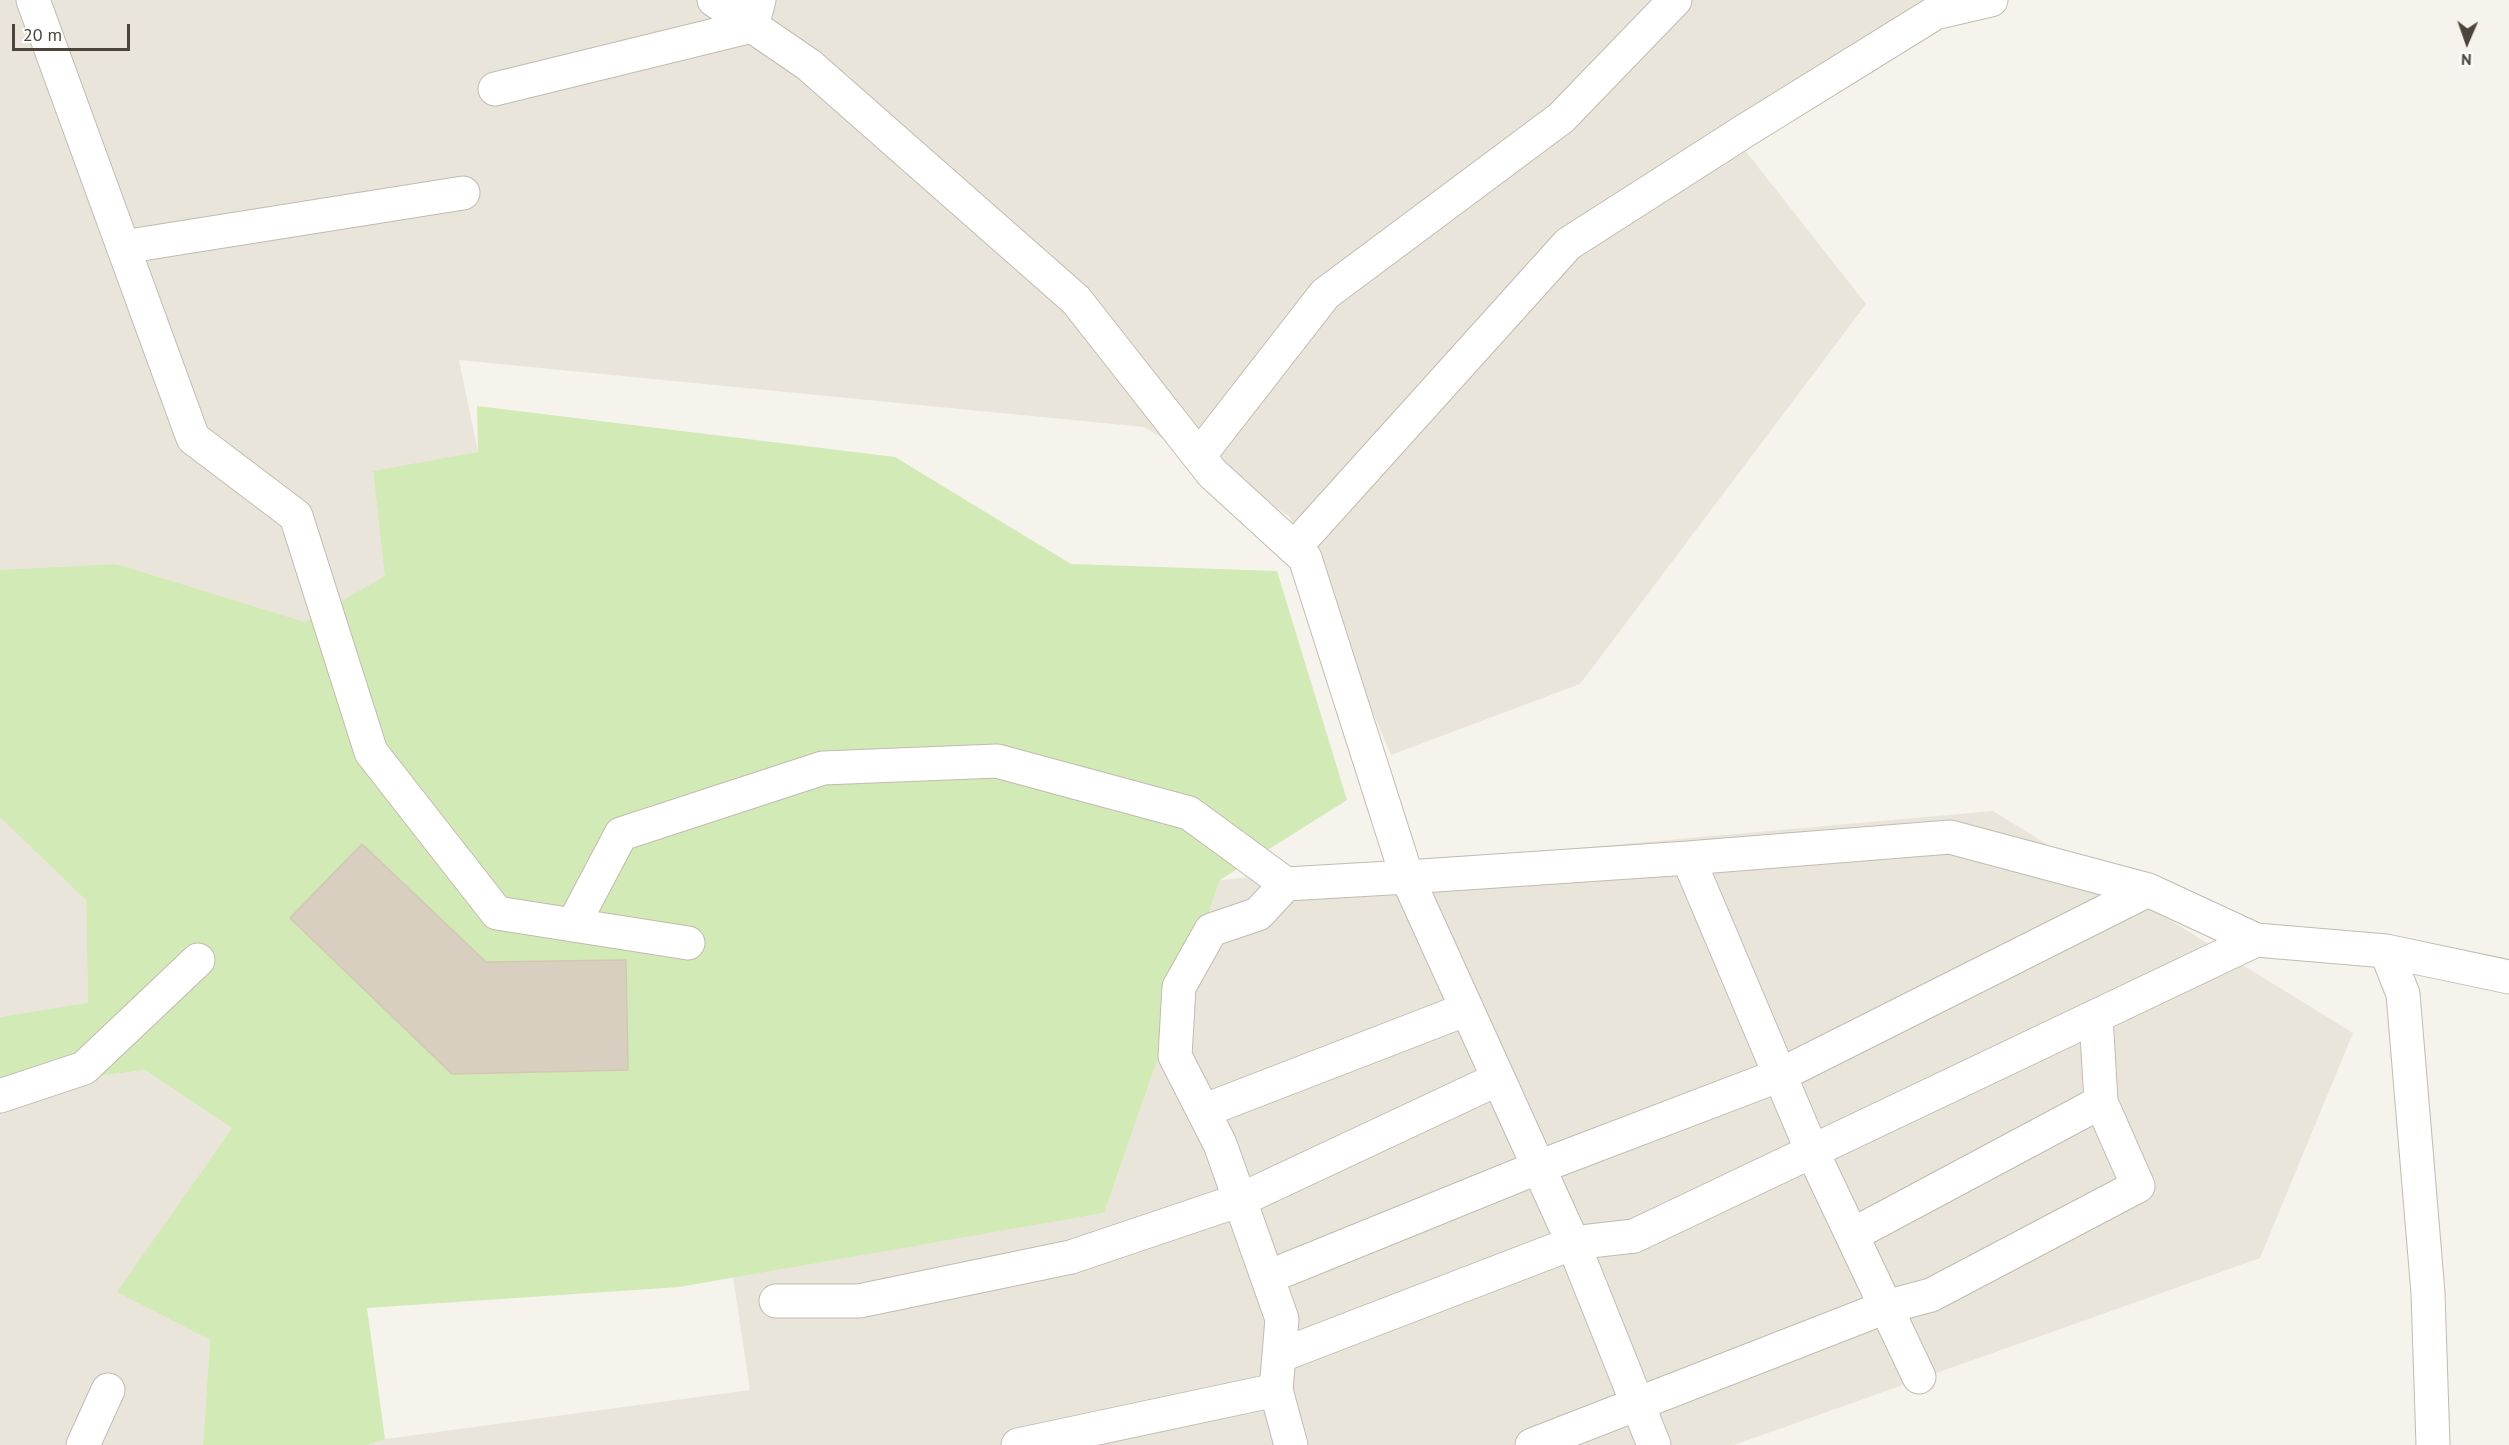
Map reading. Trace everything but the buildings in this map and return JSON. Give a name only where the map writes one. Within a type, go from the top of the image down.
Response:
[{"type":"street","points":[[33,0],[193,438],[296,516],[371,752],[496,914],[688,943]]},
{"type":"street","points":[[714,0],[755,13],[809,65],[1076,300],[1212,473],[1305,558],[1407,877],[1573,1243],[1654,1445]]},
{"type":"street","points":[[1199,456],[1325,294],[1561,118],[1675,0]]},
{"type":"street","points":[[1294,548],[1568,244],[1935,13],[1991,0]]},
{"type":"street","points":[[495,89],[755,13]]},
{"type":"street","points":[[123,247],[463,193]]},
{"type":"street","points":[[573,925],[621,834],[823,768],[997,761],[1189,813],[1286,884],[1688,858],[1950,837],[2148,890],[2256,940],[2386,951],[2509,977]]},
{"type":"street","points":[[1688,858],[1812,1151],[1918,1377]]},
{"type":"street","points":[[1286,884],[1258,914],[1211,930],[1179,987],[1175,1056],[1220,1144],[1282,1319],[1276,1390],[1291,1445]]},
{"type":"street","points":[[1268,1278],[1539,1167],[1780,1075],[2148,890]]},
{"type":"street","points":[[1279,1356],[1573,1243],[1634,1236],[2256,940]]},
{"type":"street","points":[[2386,951],[2403,994],[2428,1293],[2433,1445]]},
{"type":"street","points":[[0,1096],[84,1068],[198,960]]},
{"type":"street","points":[[1203,1111],[1467,1009]]},
{"type":"street","points":[[1532,1445],[1588,1421],[1638,1405],[1886,1307],[1931,1295],[2138,1186],[2101,1102],[2096,1016]]},
{"type":"street","points":[[776,1301],[859,1301],[1071,1257],[1240,1200],[1498,1078]]},
{"type":"street","points":[[1852,1235],[2101,1102]]},
{"type":"street","points":[[84,1445],[108,1390]]},
{"type":"street","points":[[1018,1445],[1276,1390]]},
{"type":"shaded area","points":[[0,0],[1949,0],[1960,18],[1744,149],[1866,304],[1580,684],[1391,755],[1289,516],[1144,427],[459,360],[478,452],[373,472],[386,576],[305,622],[117,564],[0,588]]},
{"type":"shaded area","points":[[0,785],[86,900],[88,1004],[0,1017]]},
{"type":"shaded area","points":[[1993,811],[2353,1033],[2260,1258],[1734,1445],[368,1445],[385,1439],[750,1390],[733,1277],[1104,1213],[1220,880]]},
{"type":"shaded area","points":[[145,1070],[232,1128],[118,1292],[210,1340],[203,1445],[0,1445],[0,1089]]},
{"type":"green space","points":[[477,406],[895,457],[1071,564],[1277,571],[1347,800],[1220,880],[1104,1213],[679,1287],[367,1308],[385,1439],[368,1445],[203,1445],[210,1340],[117,1292],[232,1128],[145,1070],[0,1089],[0,1017],[88,1003],[86,900],[0,817],[0,570],[117,564],[305,622],[385,576],[373,471],[478,452]]}]
